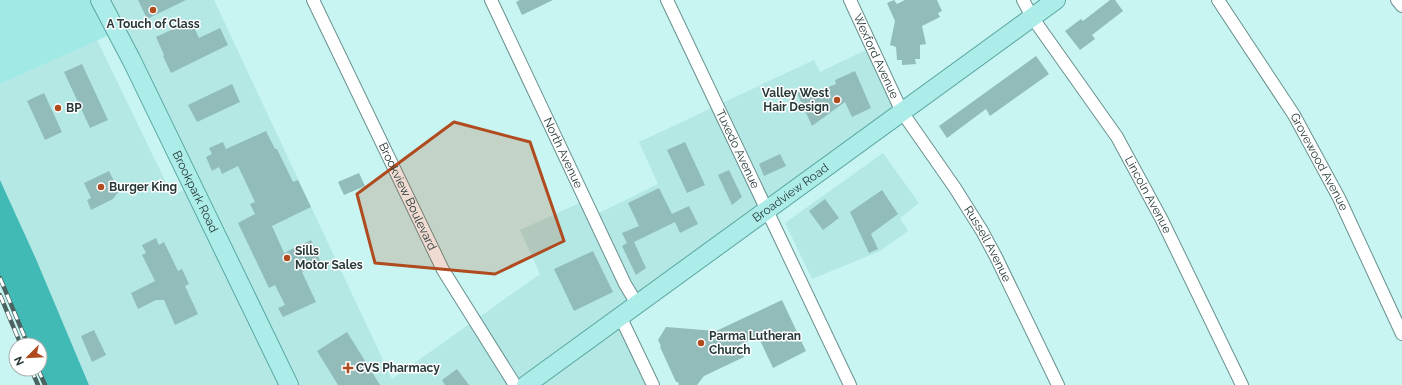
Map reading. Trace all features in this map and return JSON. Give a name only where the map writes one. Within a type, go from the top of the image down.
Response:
[{"type":"main road","name":"Brookpark Road","points":[[100,0],[136,68],[289,385]]},
{"type":"main road","name":"Broadview Road","points":[[526,385],[766,209],[1056,0]]},
{"type":"street","name":"Brookview Boulevard","points":[[313,0],[444,270],[515,385]]},
{"type":"street","name":"North Avenue","points":[[491,0],[625,284],[637,304]]},
{"type":"street","name":"Tuxedo Avenue","points":[[667,0],[850,385]]},
{"type":"street","name":"Wexford Avenue","points":[[850,0],[902,112]]},
{"type":"street","name":"Lincoln Avenue","points":[[1023,0],[1032,18],[1117,137],[1162,220],[1242,385]]},
{"type":"street","name":"Grovewood Avenue","points":[[1218,0],[1294,115],[1338,198],[1402,334]]},
{"type":"street","points":[[1398,0],[1402,6]]},
{"type":"street","name":"Russell Avenue","points":[[902,112],[955,188],[982,231],[1058,385]]},
{"type":"street","points":[[620,316],[653,385]]},
{"type":"highlighted area","points":[[454,122],[530,142],[564,241],[495,274],[375,263],[357,194]]},
{"type":"shaded area","points":[[0,0],[103,0],[118,31],[0,84]]},
{"type":"shaded area","points":[[100,0],[214,0],[392,379],[540,274],[520,230],[586,200],[593,216],[658,184],[639,142],[814,60],[820,72],[872,47],[902,112],[620,316],[653,385],[89,385],[36,259],[0,180],[0,84],[97,40],[172,195],[193,186]]},
{"type":"shaded area","points":[[883,153],[919,203],[900,218],[908,231],[880,251],[812,279],[785,223]]},
{"type":"shaded area","points":[[0,180],[36,259],[89,385],[45,385],[42,377],[48,377],[48,337],[25,337],[0,278]]},
{"type":"building","name":"A Touch of Class","points":[[138,0],[186,0],[147,19]]},
{"type":"building","points":[[520,0],[553,0],[522,15],[516,2]]},
{"type":"building","points":[[894,0],[897,4],[905,0],[937,0],[942,11],[938,13],[940,17],[922,26],[926,44],[920,45],[920,59],[915,59],[916,64],[902,65],[902,60],[897,60],[896,47],[890,45],[895,21],[887,3]]},
{"type":"building","points":[[1110,0],[1115,0],[1123,11],[1092,35],[1095,39],[1080,50],[1065,31],[1081,19],[1083,21]]},
{"type":"building","points":[[191,21],[199,38],[220,28],[228,45],[171,73],[156,37]]},
{"type":"building","points":[[1036,56],[1049,74],[990,116],[986,109],[947,138],[939,126]]},
{"type":"building","points":[[82,64],[108,120],[90,128],[64,72]]},
{"type":"building","points":[[855,71],[871,108],[852,117],[845,102],[812,126],[797,93],[811,87],[814,93],[836,84],[835,80]]},
{"type":"building","points":[[232,84],[240,102],[197,122],[188,105]]},
{"type":"building","points":[[44,93],[62,132],[45,140],[27,101]]},
{"type":"building","points":[[266,131],[275,149],[277,149],[293,182],[298,180],[311,207],[272,226],[284,253],[311,240],[321,263],[302,272],[316,302],[283,317],[278,308],[285,305],[275,285],[269,288],[238,223],[255,214],[250,204],[255,202],[238,166],[222,174],[219,167],[212,171],[206,157],[212,154],[209,148],[223,142],[226,149]]},
{"type":"building","points":[[685,142],[705,185],[687,193],[667,150]]},
{"type":"building","points":[[780,154],[786,166],[764,176],[759,164]]},
{"type":"building","points":[[729,170],[742,197],[732,205],[718,175]]},
{"type":"building","name":"Burger King","points":[[109,171],[119,191],[113,199],[91,210],[87,200],[91,198],[84,183]]},
{"type":"building","points":[[359,173],[365,186],[344,195],[338,182]]},
{"type":"building","points":[[659,188],[672,214],[689,206],[698,224],[680,233],[675,222],[634,242],[646,268],[636,275],[622,246],[627,243],[622,233],[639,226],[628,203]]},
{"type":"building","points":[[882,190],[898,214],[871,234],[878,249],[869,253],[850,212]]},
{"type":"building","points":[[825,199],[839,218],[823,230],[809,211]]},
{"type":"building","points":[[156,238],[159,245],[164,242],[178,271],[182,269],[189,284],[185,286],[198,314],[175,325],[164,300],[156,300],[138,309],[131,293],[155,281],[142,255],[146,253],[142,245]]},
{"type":"building","points":[[593,251],[613,292],[574,311],[554,269]]},
{"type":"building","name":"Parma Lutheran Church","points":[[782,300],[806,351],[773,368],[758,336],[739,345],[744,357],[704,376],[697,385],[679,385],[678,382],[676,382],[658,340],[666,327],[716,331]]},
{"type":"building","points":[[94,330],[106,355],[92,362],[81,336]]},
{"type":"building","name":"CVS Pharmacy","points":[[347,332],[380,385],[338,385],[317,351]]},
{"type":"building","points":[[457,369],[469,385],[445,385],[442,380]]},
{"type":"railway","points":[[0,278],[25,337]]},
{"type":"railway","points":[[0,295],[18,337]]},
{"type":"railway","points":[[34,377],[38,385]]},
{"type":"railway","points":[[42,377],[45,385]]},
{"type":"place","name":"A Touch of Class","points":[[153,10]]},
{"type":"place","name":"Valley West Hair Design","points":[[837,100]]},
{"type":"place","name":"BP","points":[[58,108]]},
{"type":"place","name":"Burger King","points":[[101,187]]},
{"type":"place","name":"Sills Motor Sales","points":[[287,258]]},
{"type":"place","name":"Parma Lutheran Church","points":[[701,343]]},
{"type":"place","name":"CVS Pharmacy","points":[[348,368]]}]
